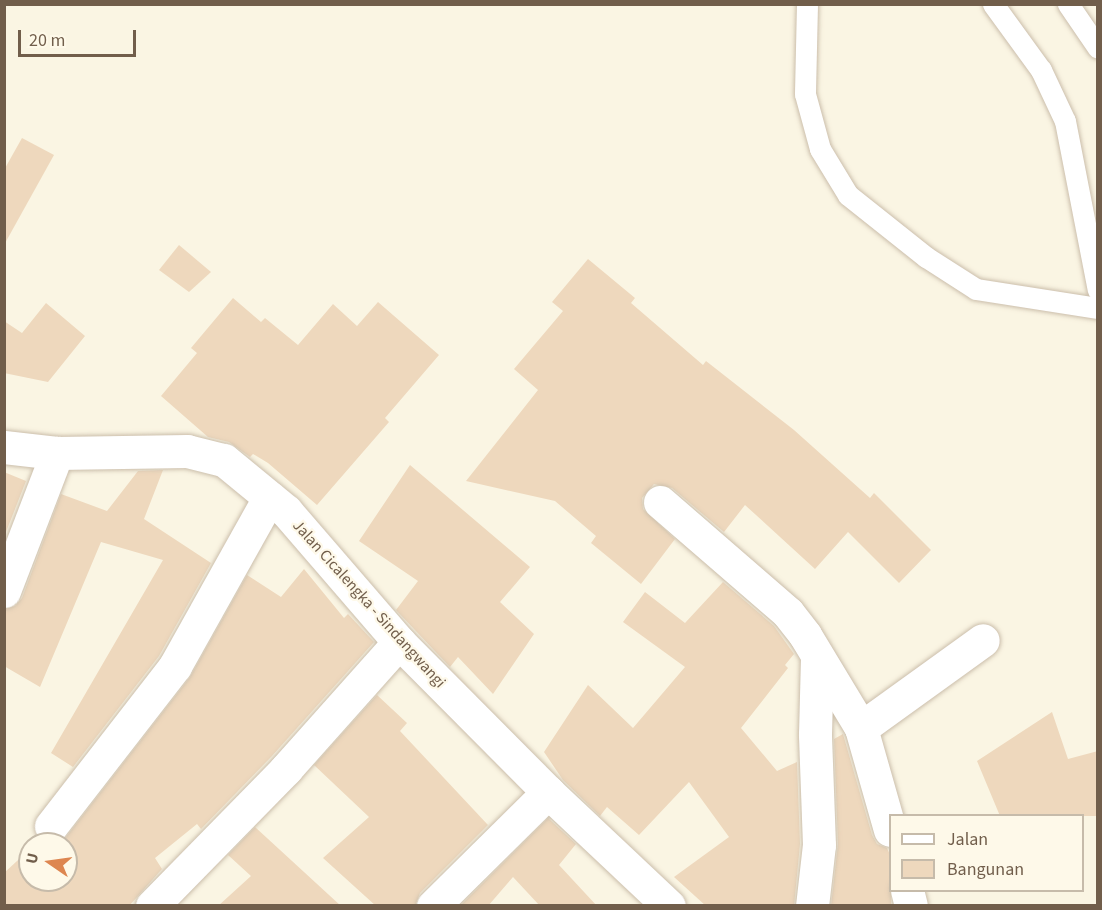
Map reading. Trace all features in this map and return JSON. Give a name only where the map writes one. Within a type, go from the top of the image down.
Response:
[{"type":"street","name":"Jalan Cicalengka - Sindangwangi","points":[[4,447],[57,453],[209,454],[224,460],[286,512],[399,642],[548,792],[669,906]]},
{"type":"street","points":[[4,591],[57,453]]},
{"type":"street","points":[[51,826],[175,666],[269,498]]},
{"type":"street","points":[[660,502],[788,614],[861,728],[889,823]]},
{"type":"street","points":[[861,728],[983,640]]},
{"type":"street","points":[[152,906],[286,769],[399,642]]},
{"type":"street","points":[[812,906],[819,845],[815,734],[817,656]]},
{"type":"street","points":[[433,906],[548,792]]},
{"type":"lane","points":[[807,4],[805,94],[820,149],[848,195],[926,258],[976,289],[1098,308]]},
{"type":"lane","points":[[993,4],[1041,70],[1065,121],[1098,290]]},
{"type":"lane","points":[[1068,4],[1098,48]]},
{"type":"building","points":[[22,138],[54,155],[4,245],[4,170]]},
{"type":"building","points":[[179,245],[211,272],[189,292],[159,270]]},
{"type":"building","points":[[588,259],[635,298],[631,303],[703,365],[706,361],[794,430],[870,498],[874,493],[931,550],[899,583],[848,532],[815,569],[745,505],[724,532],[672,488],[654,484],[642,498],[643,509],[675,539],[641,584],[591,543],[596,536],[555,501],[466,481],[538,390],[514,369],[563,311],[552,302]]},
{"type":"building","points":[[233,298],[261,322],[265,318],[298,345],[333,304],[357,326],[378,302],[439,355],[385,418],[389,422],[317,505],[268,463],[253,454],[250,457],[229,442],[208,437],[161,396],[197,353],[191,348]]},
{"type":"building","points":[[46,303],[85,336],[48,382],[4,373],[4,321],[22,333]]},
{"type":"building","points":[[410,465],[530,567],[500,602],[534,634],[493,694],[458,657],[450,667],[396,610],[418,581],[359,541]]},
{"type":"building","points":[[163,470],[144,519],[211,563],[159,656],[73,767],[51,753],[163,560],[101,542],[40,687],[4,666],[4,609],[15,606],[22,598],[61,494],[107,511],[138,471]]},
{"type":"building","points":[[4,472],[26,481],[4,537]]},
{"type":"building","points":[[304,569],[344,618],[348,614],[374,642],[272,756],[201,829],[197,824],[155,858],[162,869],[129,906],[4,906],[4,873],[18,860],[18,892],[78,892],[78,832],[70,832],[190,677],[247,575],[281,597]]},
{"type":"building","points":[[723,582],[774,626],[794,654],[785,665],[788,668],[741,728],[777,771],[797,762],[800,844],[794,906],[706,906],[674,877],[729,837],[689,782],[639,835],[607,807],[600,816],[563,780],[544,752],[588,685],[633,728],[685,667],[623,622],[645,592],[685,623]]},
{"type":"building","points":[[377,695],[407,723],[400,731],[488,825],[420,893],[415,906],[376,906],[323,858],[369,817],[314,765]]},
{"type":"building","points":[[1052,712],[1068,759],[1098,751],[1098,816],[999,814],[977,761]]},
{"type":"building","points":[[843,734],[872,835],[877,844],[887,848],[889,852],[891,906],[831,906],[838,844],[834,739]]},
{"type":"building","points":[[548,818],[576,844],[559,865],[597,906],[540,906],[513,877],[488,906],[460,906]]},
{"type":"building","points":[[255,827],[341,906],[218,906],[251,876],[228,855]]}]
